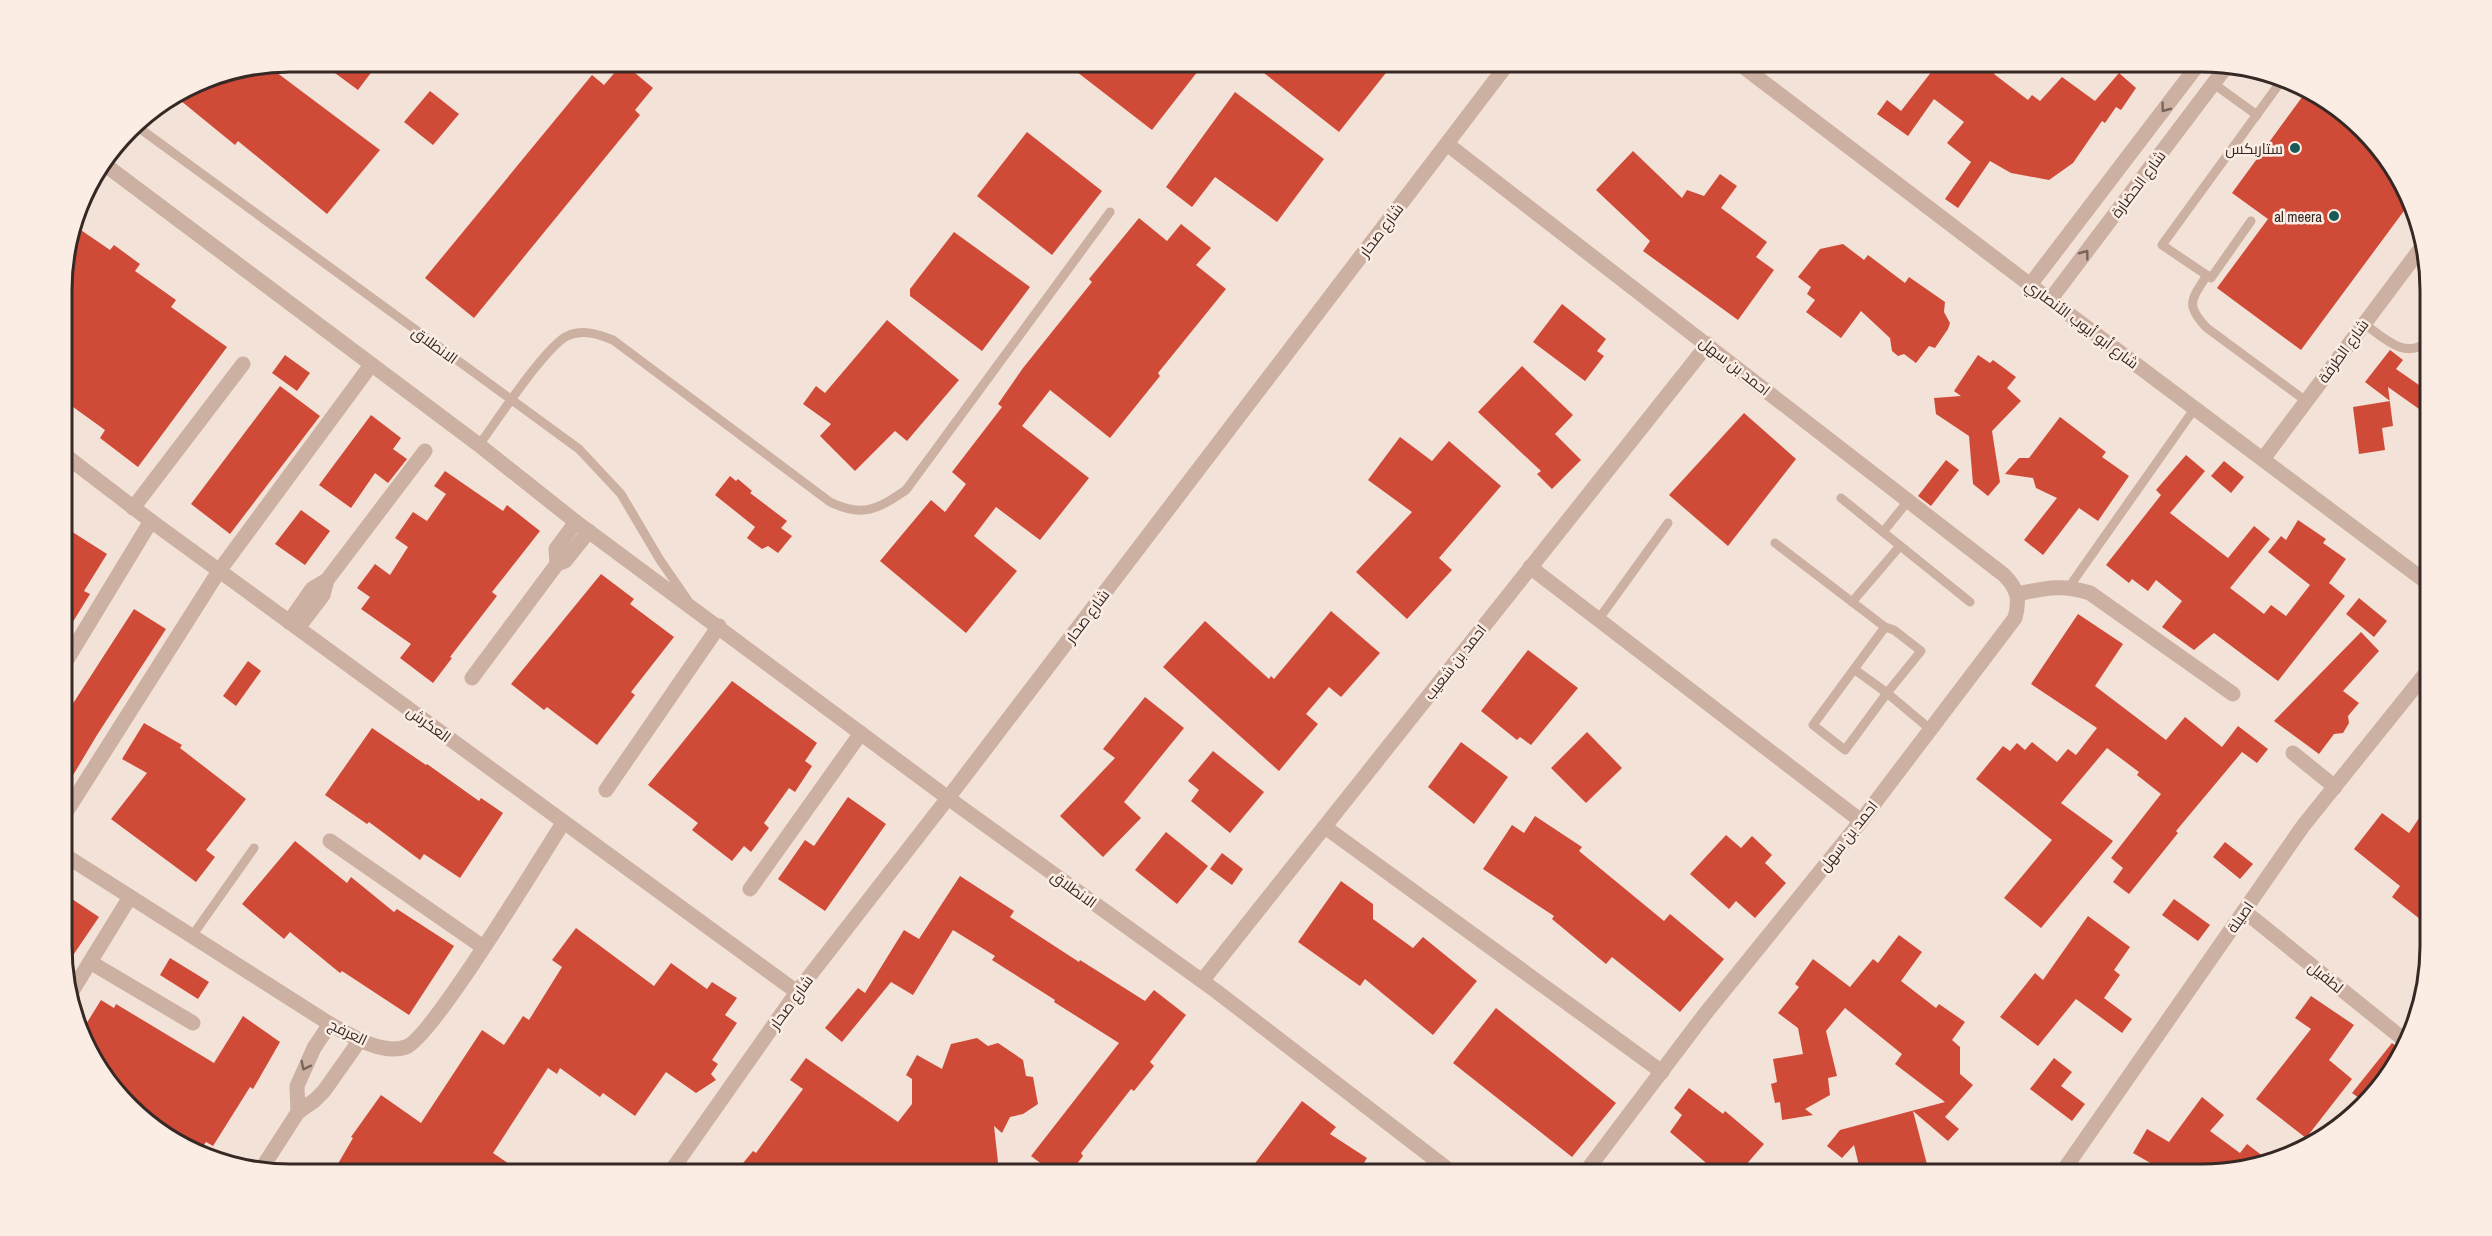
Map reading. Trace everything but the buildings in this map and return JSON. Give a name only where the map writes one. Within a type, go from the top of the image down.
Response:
[{"type":"street","name":"شارع صحار","points":[[676,1164],[797,992],[948,798],[1501,72]]},
{"type":"street","name":"شارع أبو أيوب الأنصاري","points":[[1750,72],[2420,577]]},
{"type":"street","name":"شارع الحضارة","points":[[2030,285],[2192,72]]},
{"type":"street","name":"شارع الحضارة","points":[[2050,300],[2222,73]]},
{"type":"street","name":"احمد بن سهل","points":[[1447,144],[2004,575],[2013,584],[2018,594],[2019,605],[2015,618],[1861,821],[1705,1014],[1592,1164]]},
{"type":"street","name":"الانطلاق","points":[[110,168],[948,798],[1202,981],[1441,1164]]},
{"type":"street","name":"شارع الطرفة","points":[[2263,459],[2417,253]]},
{"type":"street","name":"احمد بن شعيب","points":[[1202,981],[1708,344]]},
{"type":"street","points":[[133,508],[243,364]]},
{"type":"street","points":[[72,803],[219,571],[371,364]]},
{"type":"street","points":[[293,625],[323,595],[327,579],[424,451]]},
{"type":"street","name":"العكرش","points":[[72,461],[133,508],[797,992]]},
{"type":"street","points":[[72,651],[151,521]]},
{"type":"street","points":[[471,678],[557,564],[556,549],[583,526]]},
{"type":"street","points":[[1530,567],[1861,821]]},
{"type":"street","points":[[2018,594],[2053,587],[2070,587],[2091,593],[2233,694]]},
{"type":"street","points":[[606,790],[720,626]]},
{"type":"street","name":"اصيلة","points":[[2068,1164],[2303,826],[2420,681]]},
{"type":"street","points":[[750,889],[861,733]]},
{"type":"street","points":[[2292,753],[2335,788]]},
{"type":"street","name":"العرفج","points":[[72,860],[330,1024],[360,1040],[392,1050],[409,1046],[441,1010],[563,823]]},
{"type":"street","points":[[1325,827],[1662,1072]]},
{"type":"street","points":[[330,840],[483,947]]},
{"type":"street","points":[[76,985],[130,897]]},
{"type":"street","name":"لطفيل","points":[[2244,911],[2400,1036]]},
{"type":"street","points":[[90,962],[193,1023]]},
{"type":"street","points":[[298,1112],[295,1094],[300,1075],[330,1024]]},
{"type":"street","points":[[266,1163],[298,1112],[324,1091],[360,1040]]},
{"type":"lane","points":[[2214,84],[2257,115]]},
{"type":"lane","points":[[2251,221],[2211,278],[2163,245],[2278,86]]},
{"type":"lane","name":"الانطلاق","points":[[142,130],[579,449],[608,478],[633,510],[660,560],[692,606]]},
{"type":"lane","points":[[479,445],[556,344],[576,333],[598,334],[613,340],[830,502],[847,510],[865,512],[886,504],[906,490],[1110,212]]},
{"type":"lane","points":[[2207,275],[2191,303],[2197,318],[2207,328],[2306,401]]},
{"type":"lane","points":[[2363,323],[2400,348],[2420,346]]},
{"type":"lane","points":[[2070,587],[2195,408]]},
{"type":"lane","points":[[1841,498],[1970,602]]},
{"type":"lane","points":[[1883,532],[1908,501]]},
{"type":"lane","points":[[1598,620],[1668,523]]},
{"type":"lane","points":[[1775,543],[1884,627],[1894,630],[1921,651],[1845,750],[1813,725],[1884,627]]},
{"type":"lane","points":[[1852,602],[1900,546]]},
{"type":"lane","points":[[1854,669],[1930,729]]},
{"type":"lane","points":[[192,936],[254,848]]},
{"type":"place","name":"ستاربكس","points":[[2295,148]]},
{"type":"place","name":"al meera","points":[[2334,216]]}]
